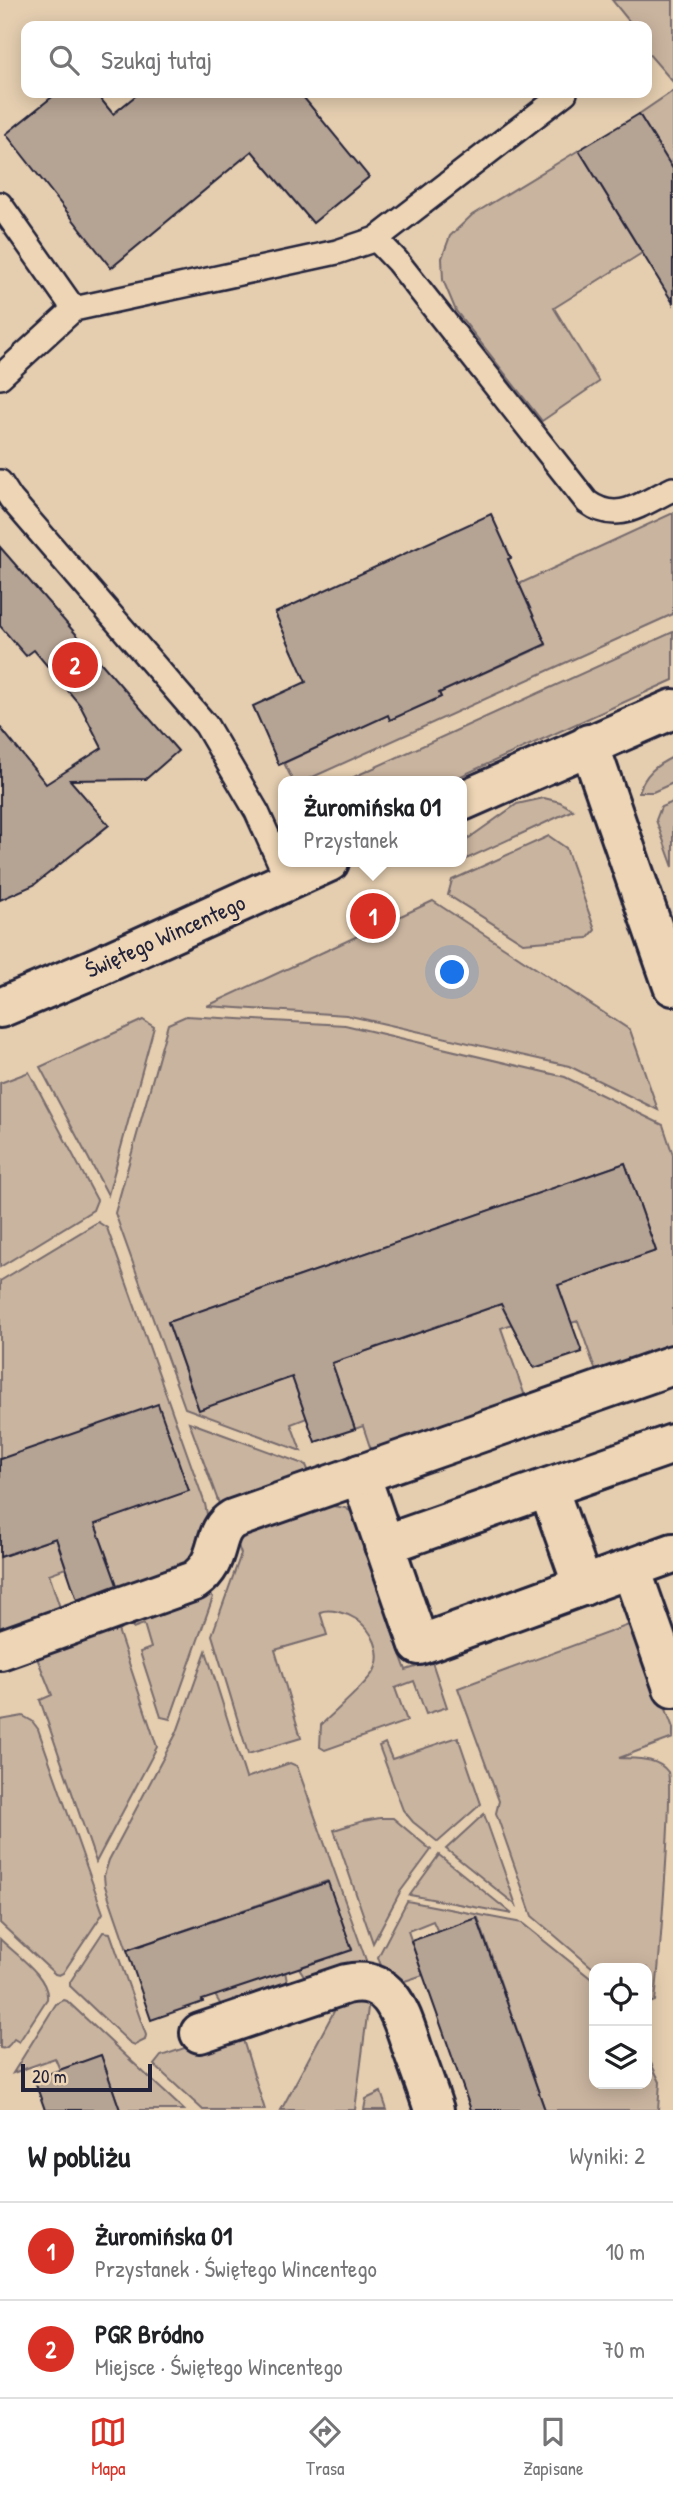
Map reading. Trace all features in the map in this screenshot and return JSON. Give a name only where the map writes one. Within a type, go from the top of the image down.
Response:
[{"type":"street","points":[[467,799],[673,709]]},
{"type":"street","points":[[589,744],[673,986]]},
{"type":"street","name":"Świętego Wincentego","points":[[0,1008],[318,867]]},
{"type":"street","points":[[0,1650],[194,1581],[205,1572],[214,1558],[221,1530],[228,1522],[238,1517],[673,1365]]},
{"type":"street","points":[[384,1545],[673,1444]]},
{"type":"street","points":[[360,1475],[419,1645],[673,1553]]},
{"type":"street","points":[[548,1488],[583,1586]]},
{"type":"street","points":[[631,1569],[673,1688]]},
{"type":"street","points":[[200,2033],[342,1985],[357,1982],[375,1985],[390,1997],[401,2014],[435,2110]]},
{"type":"lane","points":[[0,377],[74,309],[337,252],[376,239],[559,98]]},
{"type":"lane","points":[[0,204],[74,309]]},
{"type":"lane","points":[[376,239],[397,261],[587,502],[598,510],[616,513],[673,489]]},
{"type":"lane","points":[[0,482],[11,499],[206,724],[257,812],[278,859]]},
{"type":"lane","points":[[282,867],[288,881]]},
{"type":"shaded area","points":[[612,0],[673,0],[673,82],[652,58],[652,21],[629,21]]},
{"type":"shaded area","points":[[673,91],[673,169],[639,114]]},
{"type":"shaded area","points":[[579,150],[642,253],[554,308],[599,382],[542,421],[456,311],[443,280],[442,258],[450,236],[472,215]]},
{"type":"shaded area","points":[[673,513],[673,614],[315,776],[290,776],[284,763],[388,715],[390,720],[441,697],[439,693],[546,645],[519,584]]},
{"type":"shaded area","points":[[673,632],[673,680],[461,776],[356,776]]},
{"type":"shaded area","points":[[673,757],[673,783],[653,792],[639,792],[652,771]]},
{"type":"shaded area","points":[[544,798],[560,802],[573,810],[467,859],[467,839],[517,804]]},
{"type":"shaded area","points":[[673,802],[673,867],[656,820],[661,807]]},
{"type":"shaded area","points":[[549,836],[566,848],[595,930],[588,938],[523,943],[448,895],[452,880]]},
{"type":"shaded area","points":[[433,901],[630,1030],[658,1110],[569,1066],[346,1015],[207,1006]]},
{"type":"shaded area","points":[[186,1016],[345,1025],[565,1077],[663,1125],[673,1155],[673,1351],[598,1377],[578,1321],[571,1323],[558,1285],[656,1251],[625,1163],[168,1322],[198,1408],[292,1377],[307,1418],[291,1424],[301,1451],[185,1408],[115,1213],[168,1024]]},
{"type":"shaded area","points":[[143,1020],[154,1027],[108,1195],[40,1067]]},
{"type":"shaded area","points":[[29,1072],[97,1200],[93,1210],[0,1267],[0,1083]]},
{"type":"shaded area","points":[[98,1222],[107,1228],[208,1519],[193,1561],[120,1594],[95,1524],[0,1459],[0,1281]]},
{"type":"shaded area","points":[[518,1298],[526,1319],[501,1328],[527,1402],[373,1456],[363,1426],[355,1429],[332,1363]]},
{"type":"shaded area","points":[[189,1422],[306,1465],[311,1477],[221,1509]]},
{"type":"shaded area","points":[[327,1505],[345,1508],[355,1514],[399,1629],[392,1632],[406,1670],[432,1662],[447,1707],[426,1714],[414,1681],[395,1688],[407,1721],[325,1750],[320,1747],[321,1725],[374,1671],[378,1656],[371,1635],[356,1619],[343,1613],[324,1611],[320,1612],[327,1635],[275,1650],[301,1738],[248,1754],[212,1635],[241,1554],[234,1534]]},
{"type":"shaded area","points":[[56,1538],[66,1568],[49,1574],[62,1614],[0,1636],[0,1557]]},
{"type":"shaded area","points":[[207,1592],[213,1597],[170,1719],[161,1717],[140,1652],[151,1648],[144,1624],[133,1628],[130,1619]]},
{"type":"shaded area","points":[[634,1623],[673,1728],[673,1738],[619,1758],[652,1761],[668,1772],[667,1844],[655,2001],[652,2002],[652,1963],[589,1965],[532,1916],[496,1813],[499,1801],[458,1688]]},
{"type":"shaded area","points":[[116,1624],[157,1747],[96,1862],[40,1700],[52,1695],[35,1653]]},
{"type":"shaded area","points":[[206,1651],[246,1778],[290,1763],[297,1766],[367,1963],[365,1966],[307,1980],[299,1968],[352,1949],[327,1881],[127,1950],[104,1876],[109,1860],[177,1732]]},
{"type":"shaded area","points":[[23,1716],[32,1721],[38,1729],[103,1913],[63,1973],[59,1975],[0,1923],[0,1720]]},
{"type":"shaded area","points":[[458,1737],[481,1804],[438,1842],[413,1822],[403,1810],[379,1746],[385,1743],[392,1759]]},
{"type":"shaded area","points":[[484,1814],[516,1905],[446,1849]]},
{"type":"shaded area","points":[[380,1818],[393,1818],[431,1850],[400,1892],[373,1943],[334,1830]]},
{"type":"shaded area","points":[[439,1855],[512,1914],[410,1895]]},
{"type":"shaded area","points":[[407,1901],[522,1923],[589,1977],[589,2089],[652,2089],[652,2065],[660,2082],[658,2110],[545,2110],[478,1918],[438,1932],[433,1921],[408,1931],[423,1975],[396,1984],[384,1974],[378,1957]]},
{"type":"shaded area","points":[[103,1932],[110,1933],[146,2035],[145,2040],[135,2045],[70,1986]]},
{"type":"shaded area","points":[[0,1939],[37,1974],[43,1982],[47,1999],[19,2042],[14,2039],[5,2048],[0,2048]]},
{"type":"shaded area","points":[[285,1971],[288,1987],[222,2007],[215,1995]]},
{"type":"shaded area","points":[[64,2000],[184,2110],[120,2110],[101,2055],[60,2070],[55,2058],[13,2073],[56,2004]]},
{"type":"shaded area","points":[[369,2000],[355,2110],[281,2110],[339,2002]]},
{"type":"shaded area","points":[[228,2033],[243,2040],[265,2110],[203,2110],[154,2065],[161,2056]]},
{"type":"shaded area","points":[[381,2092],[387,2110],[364,2110],[366,2099]]},
{"type":"building","points":[[51,98],[100,98],[113,114],[133,98],[304,98],[369,177],[313,223],[252,151],[111,268],[6,134]]},
{"type":"building","points":[[639,114],[673,169],[673,303],[579,150]]},
{"type":"building","points":[[491,514],[546,644],[439,693],[441,697],[390,720],[388,715],[279,765],[253,706],[306,682],[275,613]]},
{"type":"building","points":[[0,547],[178,751],[146,779],[70,780],[109,825],[34,885],[0,900],[0,727],[46,784],[102,748],[80,705],[34,650],[26,656],[0,626]]},
{"type":"building","points":[[625,1163],[656,1251],[558,1285],[582,1352],[534,1368],[501,1304],[332,1363],[355,1429],[315,1442],[292,1377],[199,1410],[168,1322]]},
{"type":"building","points":[[158,1404],[189,1491],[95,1524],[117,1585],[77,1600],[56,1538],[0,1557],[0,1459]]},
{"type":"building","points":[[328,1882],[352,1950],[202,2000],[203,2002],[151,2020],[127,1950]]},
{"type":"building","points":[[477,1918],[545,2110],[471,2110],[411,1941]]},
{"type":"building","points":[[101,2055],[120,2110],[45,2110],[34,2079]]},
{"type":"place","name":"PGR Bródno","points":[[75,665]]},
{"type":"place","name":"Żuromińska 01","points":[[373,916]]}]
